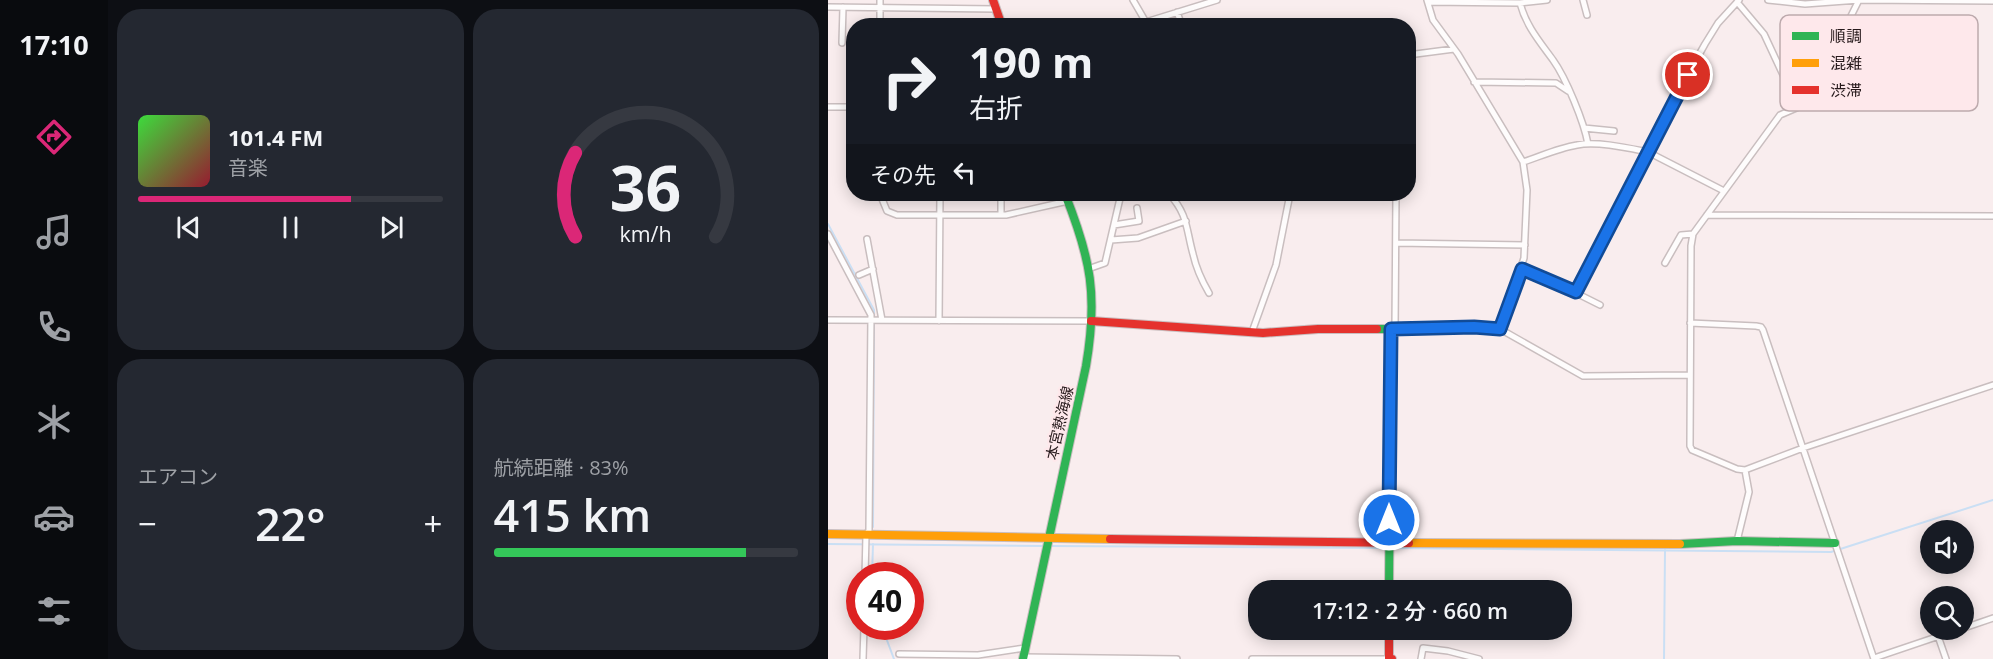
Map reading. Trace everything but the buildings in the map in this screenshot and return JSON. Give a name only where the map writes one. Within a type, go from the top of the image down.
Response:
[{"type":"street","points":[[880,0],[880,18]]},
{"type":"street","points":[[993,0],[999,18]]},
{"type":"street","points":[[1133,0],[1143,18]]},
{"type":"street","points":[[1162,18],[1217,0]]},
{"type":"street","points":[[1500,329],[1522,269],[1527,190],[1523,162],[1454,49],[1433,20],[1427,1],[1520,3],[1547,0]]},
{"type":"street","points":[[1583,0],[1587,15]]},
{"type":"street","points":[[1768,0],[1804,4],[1859,0],[1993,1]]},
{"type":"street","points":[[1852,15],[1859,0]]},
{"type":"street","points":[[1576,292],[1705,44],[1738,1],[1764,34],[1780,68]]},
{"type":"street","points":[[1520,3],[1524,18],[1555,63],[1584,128],[1588,144]]},
{"type":"street","points":[[828,7],[996,9]]},
{"type":"street","points":[[842,43],[843,7]]},
{"type":"street","points":[[1177,12],[1179,18]]},
{"type":"street","points":[[1416,54],[1454,49]]},
{"type":"street","points":[[1474,82],[1556,83],[1568,91]]},
{"type":"street","points":[[828,107],[846,107]]},
{"type":"street","points":[[1789,111],[1780,115],[1693,234],[1690,246],[1689,375],[1690,446],[1692,450],[1737,469],[1745,470],[1803,448],[1993,385]]},
{"type":"street","points":[[1584,128],[1614,131]]},
{"type":"street","points":[[1523,162],[1588,144],[1648,152],[1725,191]]},
{"type":"street","points":[[882,201],[891,214],[939,215],[1001,215],[1052,201]]},
{"type":"street","points":[[939,321],[940,201]]},
{"type":"street","points":[[1001,201],[1001,215]]},
{"type":"street","name":"本宮熱海線","points":[[1023,658],[1086,368],[1091,321],[1092,290],[1068,201]]},
{"type":"street","points":[[1088,269],[1105,263],[1119,201]]},
{"type":"street","points":[[1175,201],[1182,210],[1196,264],[1209,294]]},
{"type":"street","points":[[1252,332],[1276,265],[1289,201]]},
{"type":"street","points":[[1389,580],[1389,413],[1396,201]]},
{"type":"street","points":[[1114,225],[1139,221],[1137,208]]},
{"type":"street","points":[[1707,215],[1993,216]]},
{"type":"street","points":[[1111,240],[1138,238],[1186,221]]},
{"type":"street","points":[[828,234],[876,320]]},
{"type":"street","points":[[1665,263],[1681,235],[1693,234]]},
{"type":"street","points":[[865,562],[866,534],[869,530],[876,320],[873,269],[867,239]]},
{"type":"street","points":[[1396,243],[1525,245]]},
{"type":"street","points":[[859,274],[873,269]]},
{"type":"street","points":[[1522,269],[1600,305]]},
{"type":"street","points":[[828,320],[1091,321],[1252,332],[1474,327],[1500,329],[1583,376],[1689,375]]},
{"type":"street","points":[[1690,323],[1761,327],[1874,659],[1927,640]]},
{"type":"street","points":[[1737,541],[1749,492],[1745,470]]},
{"type":"street","points":[[828,534],[1651,545],[1737,541],[1836,545]]},
{"type":"street","points":[[1974,625],[1993,618]]},
{"type":"street","points":[[863,659],[864,640]]},
{"type":"street","points":[[1252,659],[1390,659],[1389,640]]},
{"type":"street","points":[[1939,640],[1946,659]]},
{"type":"street","points":[[899,654],[978,655],[1025,648]]},
{"type":"street","points":[[1421,659],[1423,648],[1448,651],[1479,659]]},
{"type":"street","points":[[1023,658],[1178,659]]},
{"type":"waterway","points":[[828,224],[874,310],[873,527]]},
{"type":"waterway","points":[[1392,548],[1831,552],[1993,500]]},
{"type":"waterway","points":[[828,544],[1044,546]]},
{"type":"waterway","points":[[872,562],[873,544]]},
{"type":"waterway","points":[[1050,546],[1386,548]]},
{"type":"waterway","points":[[1664,659],[1665,550]]},
{"type":"waterway","points":[[887,640],[894,659]]},
{"type":"traffic: fast","points":[[1023,659],[1090,341],[1090,278],[1081,238],[1068,201]]},
{"type":"traffic: fast","points":[[1377,329],[1391,329],[1389,580]]},
{"type":"traffic: fast","points":[[1680,544],[1737,541],[1835,543]]},
{"type":"traffic: slow","points":[[828,534],[1110,539]]},
{"type":"traffic: slow","points":[[1409,543],[1680,544]]},
{"type":"traffic: jam","points":[[993,0],[999,18]]},
{"type":"traffic: jam","points":[[1091,321],[1263,333],[1318,329],[1377,329]]},
{"type":"traffic: jam","points":[[1110,539],[1409,543]]},
{"type":"traffic: jam","points":[[1389,640],[1389,659],[1392,659]]},
{"type":"route","points":[[1389,520],[1391,329],[1474,327],[1500,329],[1522,269],[1576,292],[1688,75]]}]
